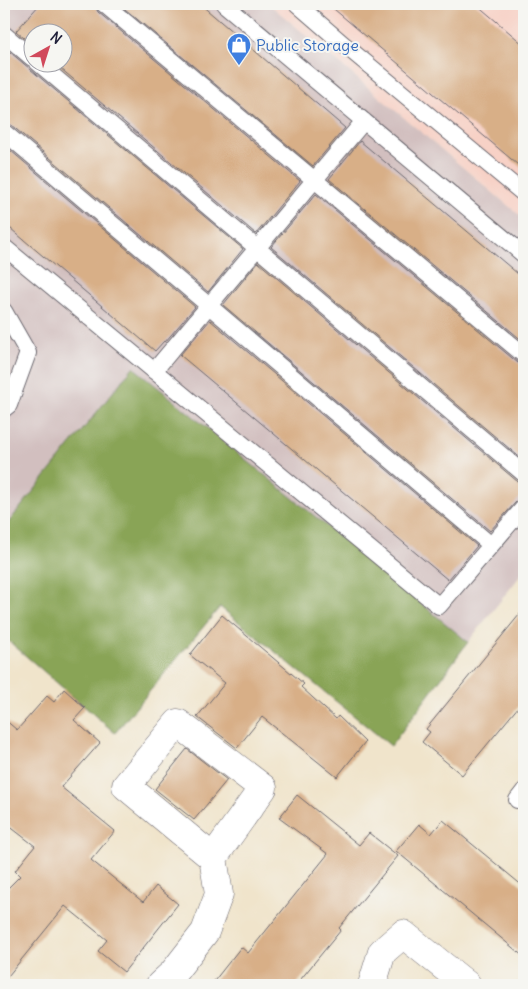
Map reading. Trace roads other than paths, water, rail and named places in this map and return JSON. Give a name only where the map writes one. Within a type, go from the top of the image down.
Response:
[{"type":"street","points":[[160,985],[174,973],[205,932],[219,894],[213,858],[126,786],[178,723],[263,788],[213,858]]},
{"type":"street","points":[[372,985],[382,952],[403,934],[467,985]]},
{"type":"lane","points":[[104,4],[524,355]]},
{"type":"lane","points":[[224,4],[524,255]]},
{"type":"lane","points":[[297,4],[524,194]]},
{"type":"lane","points":[[4,34],[22,49]]},
{"type":"lane","points":[[49,72],[524,474]]},
{"type":"lane","points":[[154,371],[364,121]]},
{"type":"lane","points":[[4,132],[491,545]]},
{"type":"lane","points":[[4,247],[439,606],[524,507]]},
{"type":"lane","points":[[4,311],[28,352],[9,405],[4,409]]},
{"type":"place","name":"Public Storage","points":[[239,66]]}]
